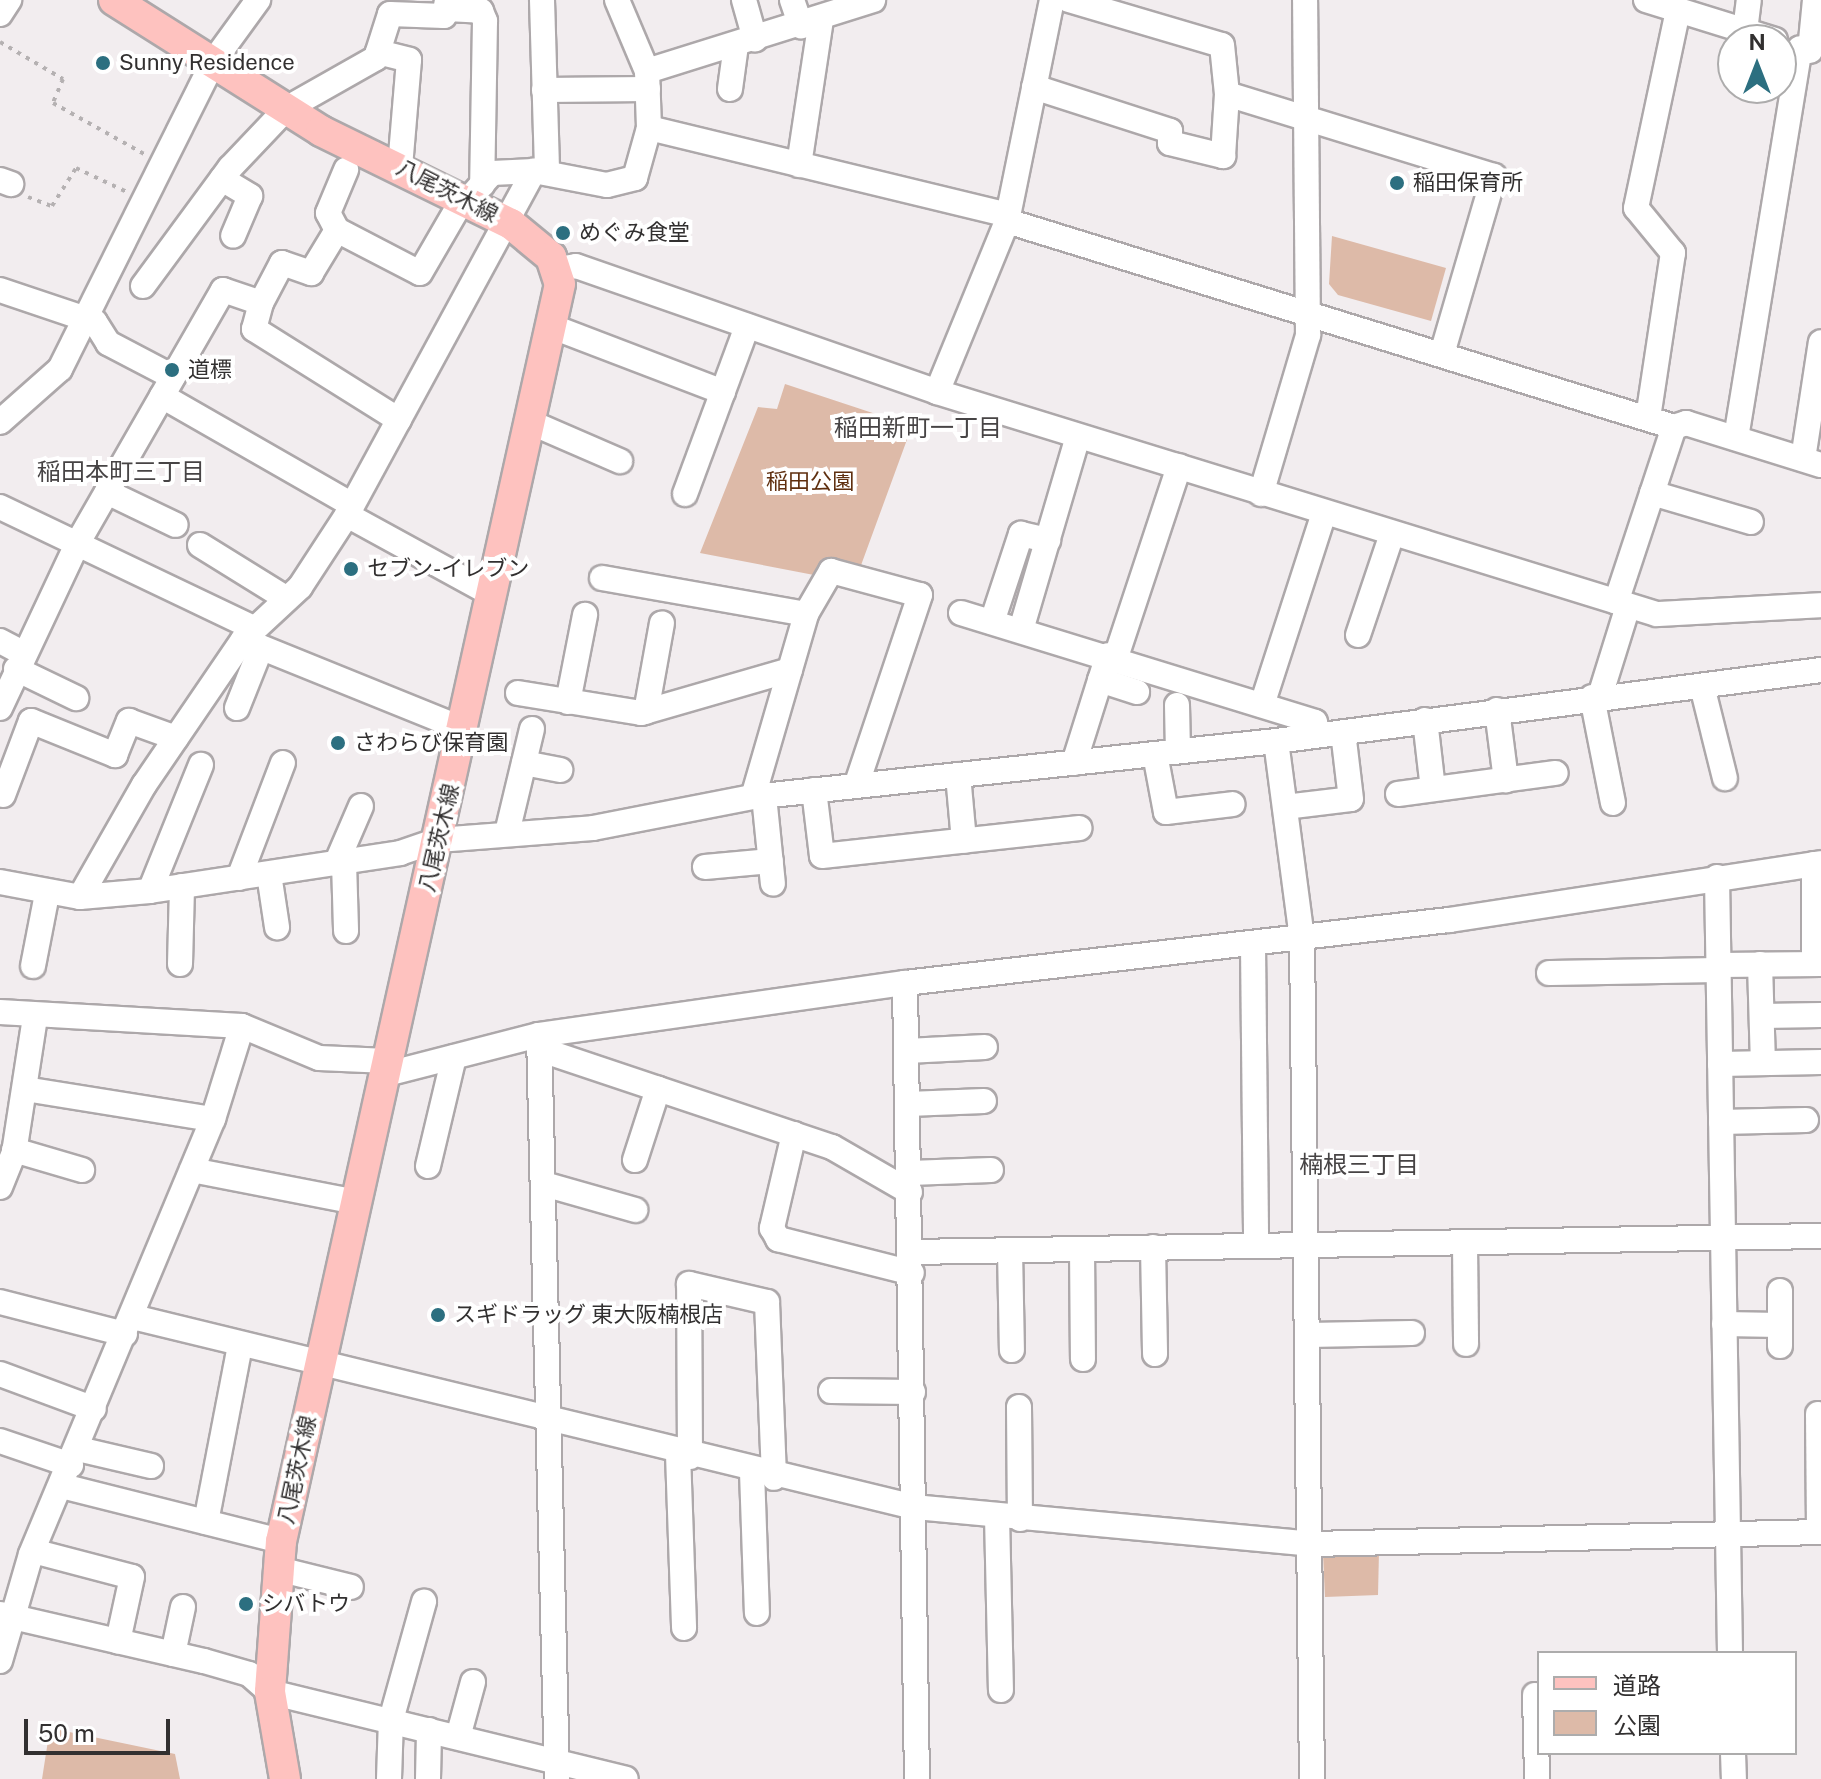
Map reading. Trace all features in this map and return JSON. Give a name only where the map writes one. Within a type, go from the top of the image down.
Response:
[{"type":"main road","name":"八尾茨木線","points":[[114,0],[286,109],[400,168],[471,194],[511,224],[558,269],[553,327],[279,1555],[270,1692],[285,1779]]},
{"type":"street","points":[[0,14],[9,0]]},
{"type":"street","points":[[0,422],[60,369],[82,316],[213,62],[258,0]]},
{"type":"street","points":[[80,897],[176,738],[287,599],[349,510],[540,172],[544,90],[542,0]]},
{"type":"street","points":[[346,170],[328,213],[337,230],[420,273],[471,194],[492,173],[540,172],[607,185],[635,178],[649,128],[647,80],[617,0]]},
{"type":"street","points":[[730,89],[746,42],[744,0]]},
{"type":"street","points":[[792,0],[811,23],[807,167]]},
{"type":"street","points":[[544,90],[647,80],[746,42],[873,0]]},
{"type":"street","points":[[937,392],[1007,218],[1052,0]]},
{"type":"street","points":[[1034,87],[1170,131],[1170,143],[1223,156],[1227,94],[1222,45],[1069,0]]},
{"type":"street","points":[[1261,494],[1310,313],[1303,117],[1305,0]]},
{"type":"street","points":[[1646,0],[1723,24]]},
{"type":"street","points":[[1746,24],[1749,0]]},
{"type":"street","points":[[1736,438],[1803,48],[1815,0]]},
{"type":"street","points":[[143,286],[222,179],[286,109],[358,74],[378,52],[390,14],[444,16],[447,4],[481,11],[485,21],[471,194]]},
{"type":"street","points":[[1648,418],[1673,253],[1636,208],[1678,10]]},
{"type":"street","points":[[378,52],[409,60],[400,168]]},
{"type":"street","points":[[1227,94],[1494,176],[1442,354]]},
{"type":"street","points":[[649,128],[1007,218],[1674,427],[1686,423],[1812,462],[1821,342]]},
{"type":"street","points":[[222,179],[250,196],[233,236]]},
{"type":"street","points":[[337,230],[311,273],[282,263],[261,303],[254,329],[399,420]]},
{"type":"street","points":[[558,269],[576,266],[937,392],[1657,614],[1821,605]]},
{"type":"street","points":[[0,708],[19,661],[77,544],[223,290],[261,303]]},
{"type":"street","points":[[1,293],[82,316],[108,343],[168,387],[349,510],[493,595]]},
{"type":"street","points":[[685,494],[747,326]]},
{"type":"street","points":[[553,327],[723,392]]},
{"type":"street","points":[[532,423],[620,461]]},
{"type":"street","points":[[1613,803],[1596,696],[1652,493],[1674,427]]},
{"type":"street","points":[[1021,630],[1078,436]]},
{"type":"street","points":[[1074,763],[1100,680],[1112,656],[1179,466]]},
{"type":"street","points":[[107,492],[176,525]]},
{"type":"street","points":[[1652,493],[1751,522]]},
{"type":"street","points":[[0,507],[77,544],[253,639],[463,729]]},
{"type":"street","points":[[1262,705],[1324,513]]},
{"type":"street","points":[[992,622],[1021,534],[1048,540]]},
{"type":"street","points":[[1358,635],[1392,534]]},
{"type":"street","points":[[200,545],[287,599]]},
{"type":"street","points":[[705,867],[772,872],[758,796],[806,614],[831,571],[920,595],[856,786]]},
{"type":"street","points":[[602,578],[806,614]]},
{"type":"street","points":[[961,613],[1112,656],[1315,722],[1317,735]]},
{"type":"street","points":[[568,702],[585,615]]},
{"type":"street","points":[[646,712],[662,623]]},
{"type":"street","points":[[237,708],[253,639]]},
{"type":"street","points":[[0,641],[19,661],[76,698]]},
{"type":"street","points":[[518,693],[646,712],[790,670]]},
{"type":"street","points":[[0,882],[47,894],[80,897],[150,891],[340,863],[438,840],[593,828],[758,796],[1276,741],[1596,696],[1821,670]]},
{"type":"street","points":[[1100,680],[1137,692]]},
{"type":"street","points":[[1702,686],[1725,778]]},
{"type":"street","points":[[1177,705],[1166,753],[1166,812],[1233,804]]},
{"type":"street","points":[[1497,710],[1506,780]]},
{"type":"street","points":[[1425,720],[1433,789]]},
{"type":"street","points":[[1,796],[31,721],[115,755],[129,721],[176,738]]},
{"type":"street","points":[[507,833],[532,729]]},
{"type":"street","points":[[1285,807],[1351,799],[1343,732]]},
{"type":"street","points":[[1276,741],[1302,939],[1312,1544],[1312,1779]]},
{"type":"street","points":[[239,878],[283,763]]},
{"type":"street","points":[[524,763],[560,770]]},
{"type":"street","points":[[150,891],[201,765]]},
{"type":"street","points":[[1398,794],[1556,773]]},
{"type":"street","points":[[958,775],[964,841]]},
{"type":"street","points":[[814,790],[822,856],[1079,828]]},
{"type":"street","points":[[346,931],[340,863],[361,806]]},
{"type":"street","points":[[0,1012],[35,1018],[242,1026],[319,1058],[388,1067],[905,983],[1302,939],[1818,863],[1818,964],[1549,973]]},
{"type":"street","points":[[269,874],[277,927]]},
{"type":"street","points":[[1717,877],[1730,1651]]},
{"type":"street","points":[[180,964],[182,886]]},
{"type":"street","points":[[33,966],[47,894]]},
{"type":"street","points":[[1253,945],[1256,1246]]},
{"type":"street","points":[[1760,964],[1763,1063]]},
{"type":"street","points":[[905,983],[912,1262],[917,1779]]},
{"type":"street","points":[[1762,1016],[1821,1015]]},
{"type":"street","points":[[0,1187],[10,1138],[25,1089],[35,1018]]},
{"type":"street","points":[[0,1661],[5,1615],[70,1467],[213,1119],[242,1026]]},
{"type":"street","points":[[539,1042],[658,1089],[794,1134],[910,1183],[991,1170]]},
{"type":"street","points":[[539,1042],[551,1420],[556,1770]]},
{"type":"street","points":[[907,1051],[985,1047]]},
{"type":"street","points":[[428,1166],[454,1057]]},
{"type":"street","points":[[1720,1064],[1821,1062]]},
{"type":"street","points":[[25,1089],[213,1119]]},
{"type":"street","points":[[635,1160],[658,1089]]},
{"type":"street","points":[[908,1104],[984,1101]]},
{"type":"street","points":[[1721,1122],[1806,1120]]},
{"type":"street","points":[[794,1134],[772,1228],[778,1239],[912,1262],[1010,1250],[1821,1236]]},
{"type":"street","points":[[10,1138],[82,1170]]},
{"type":"street","points":[[192,1170],[357,1202]]},
{"type":"street","points":[[544,1184],[635,1210]]},
{"type":"street","points":[[1465,1243],[1466,1344]]},
{"type":"street","points":[[1153,1247],[1155,1354]]},
{"type":"street","points":[[1082,1249],[1083,1359]]},
{"type":"street","points":[[1010,1250],[1012,1350]]},
{"type":"street","points":[[684,1628],[684,1455],[689,1284],[767,1302],[757,1613]]},
{"type":"street","points":[[1724,1324],[1780,1336],[1780,1291]]},
{"type":"street","points":[[0,1302],[240,1346],[551,1420],[763,1475],[914,1507],[1312,1544],[1820,1532],[1818,1414]]},
{"type":"street","points":[[1308,1335],[1412,1333]]},
{"type":"street","points":[[206,1522],[240,1346]]},
{"type":"street","points":[[0,1374],[94,1409]]},
{"type":"street","points":[[831,1391],[913,1392]]},
{"type":"street","points":[[1001,1690],[1009,1518],[1019,1407]]},
{"type":"street","points":[[0,1441],[206,1522],[351,1587]]},
{"type":"street","points":[[70,1467],[151,1466]]},
{"type":"street","points":[[33,1551],[132,1577],[118,1641]]},
{"type":"street","points":[[389,1779],[391,1720],[424,1602]]},
{"type":"street","points":[[173,1654],[183,1607]]},
{"type":"street","points":[[5,1615],[249,1674],[270,1692],[458,1737],[556,1770],[626,1779]]},
{"type":"street","points":[[458,1737],[473,1682]]},
{"type":"street","points":[[1535,1695],[1537,1779]]},
{"type":"street","points":[[428,1779],[429,1730]]},
{"type":"street","points":[[1733,1755],[1734,1779]]},
{"type":"path","points":[[0,42],[63,79],[53,103],[162,164]]},
{"type":"path","points":[[6,182],[52,206],[76,168],[144,200]]},
{"type":"green space","points":[[1332,236],[1446,268],[1431,321],[1338,295],[1329,284]]},
{"type":"green space","name":"稲田公園","points":[[785,384],[912,426],[860,568],[822,559],[814,575],[700,553],[758,407],[777,409]]},
{"type":"green space","points":[[1379,1551],[1378,1595],[1325,1597],[1323,1553]]},
{"type":"green space","points":[[50,1728],[175,1754],[180,1779],[42,1779]]},
{"type":"place","name":"Sunny Residence","points":[[103,63]]},
{"type":"place","name":"稲田保育所","points":[[1397,183]]},
{"type":"place","name":"めぐみ食堂","points":[[563,233]]},
{"type":"place","name":"道標","points":[[172,370]]},
{"type":"place","name":"セブン-イレブン","points":[[351,569]]},
{"type":"place","name":"さわらび保育園","points":[[338,743]]},
{"type":"place","name":"スギドラッグ 東大阪楠根店","points":[[438,1315]]},
{"type":"place","name":"シバトウ","points":[[246,1604]]},
{"type":"district","name":"稲田新町一丁目","points":[[918,428]]},
{"type":"district","name":"稲田本町三丁目","points":[[121,472]]},
{"type":"district","name":"楠根三丁目","points":[[1359,1165]]}]
